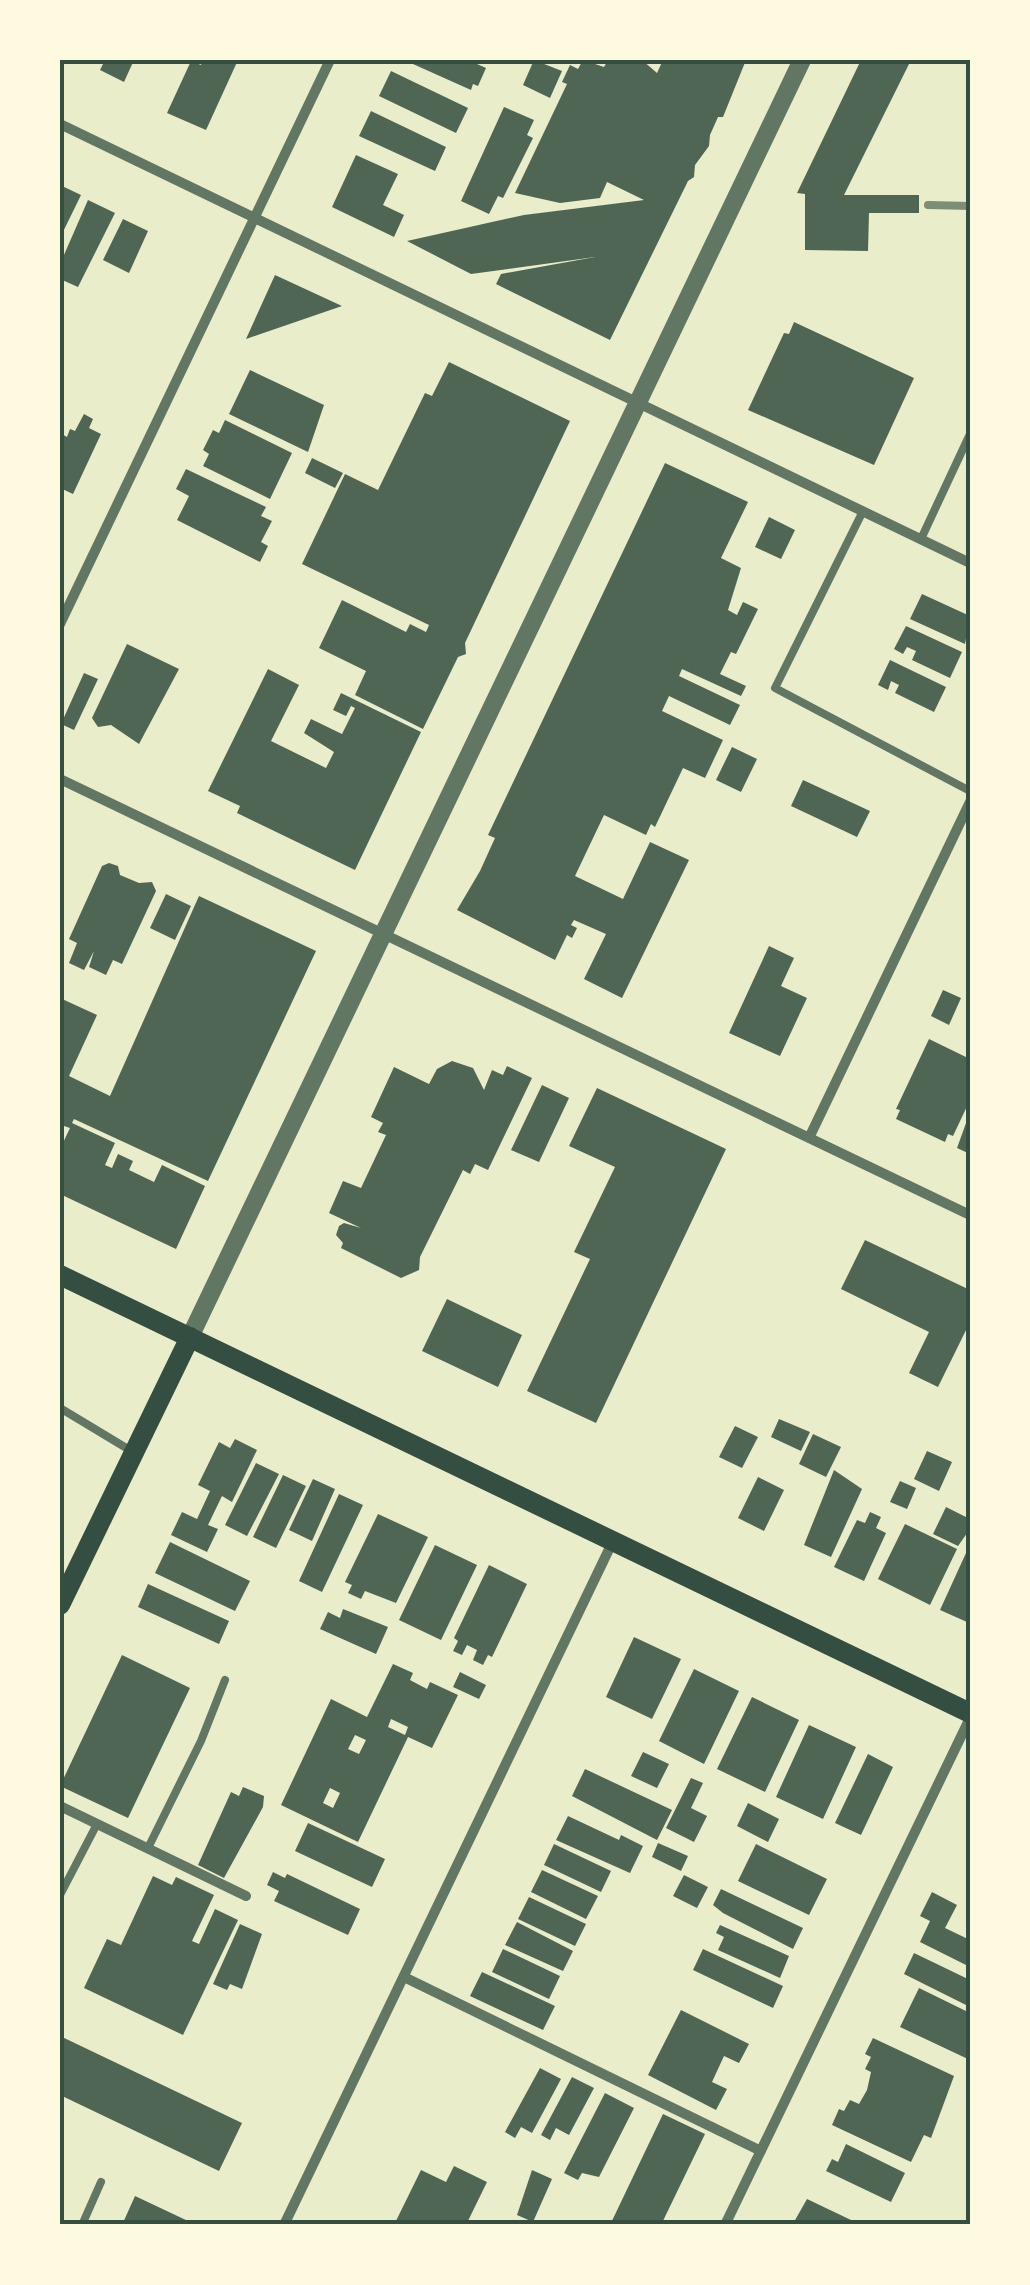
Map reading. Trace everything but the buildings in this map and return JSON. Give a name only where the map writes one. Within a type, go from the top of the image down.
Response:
[{"type":"main road","points":[[60,1275],[970,1716]]},
{"type":"main road","points":[[60,1605],[190,1337]]},
{"type":"street","points":[[60,624],[330,60]]},
{"type":"street","points":[[190,1337],[802,60]]},
{"type":"street","points":[[60,124],[970,563]]},
{"type":"street","points":[[60,778],[970,1215]]},
{"type":"street","points":[[809,1138],[970,802]]},
{"type":"street","points":[[284,2225],[613,1541]]},
{"type":"street","points":[[725,2225],[970,1716]]},
{"type":"street","points":[[60,1806],[246,1896]]},
{"type":"street","points":[[404,1977],[761,2150]]},
{"type":"lane","points":[[921,540],[970,434]]},
{"type":"lane","points":[[863,511],[775,688],[970,791]]},
{"type":"lane","points":[[60,1408],[134,1452]]},
{"type":"lane","points":[[148,1848],[201,1741],[225,1680]]},
{"type":"lane","points":[[60,1894],[97,1824]]},
{"type":"lane","points":[[82,2225],[101,2182]]},
{"type":"railway","points":[[928,205],[970,206]]}]
